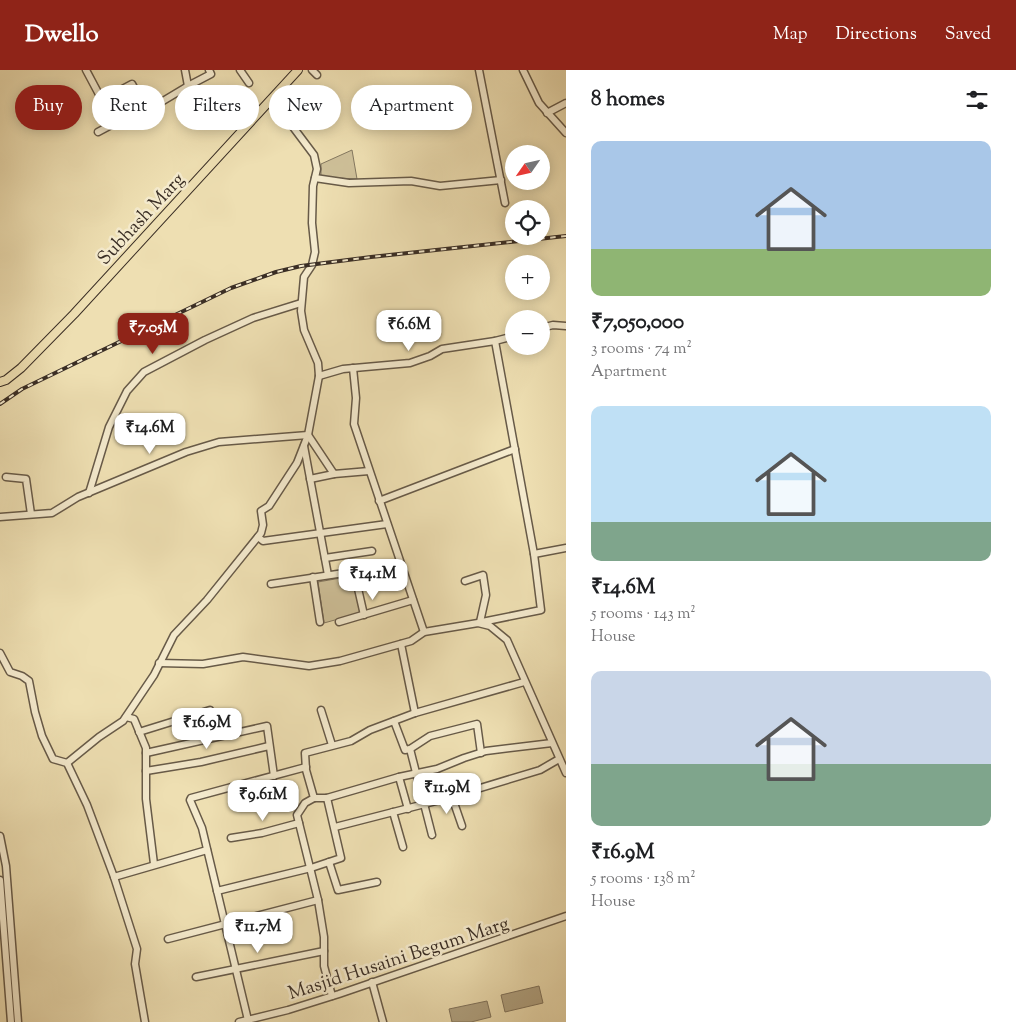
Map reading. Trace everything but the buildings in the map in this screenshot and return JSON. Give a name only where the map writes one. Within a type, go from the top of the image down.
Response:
[{"type":"main road","name":"Subhash Marg","points":[[285,85],[298,70]]},
{"type":"main road","name":"Subhash Marg","points":[[0,382],[6,380],[21,368],[67,321],[269,102]]},
{"type":"street","points":[[86,70],[94,85]]},
{"type":"street","points":[[185,70],[188,85]]},
{"type":"street","points":[[190,85],[211,74],[209,70]]},
{"type":"street","points":[[240,70],[249,83]]},
{"type":"street","points":[[479,70],[505,200]]},
{"type":"street","points":[[523,70],[539,103],[566,133]]},
{"type":"street","points":[[547,113],[566,103]]},
{"type":"street","points":[[98,132],[102,130]]},
{"type":"street","points":[[67,763],[99,737],[123,721],[154,675],[174,635],[207,600],[261,533],[263,525],[261,512],[269,506],[297,463],[308,434],[320,376],[318,363],[304,330],[301,303],[304,277],[312,265],[315,252],[312,223],[316,169],[314,155],[295,130]]},
{"type":"street","points":[[315,178],[349,183],[412,181],[440,186],[501,180]]},
{"type":"street","points":[[89,493],[109,427],[127,391],[144,372],[205,340],[253,318],[301,303]]},
{"type":"street","points":[[550,326],[566,326]]},
{"type":"street","points":[[320,376],[343,368],[410,363],[430,356],[442,349],[505,338]]},
{"type":"street","points":[[159,663],[203,664],[243,657],[309,666],[340,661],[411,642],[424,632],[541,610],[534,554],[495,341]]},
{"type":"street","points":[[353,368],[356,398],[354,424],[424,632]]},
{"type":"street","points":[[0,516],[52,513],[89,493],[186,452],[219,442],[308,434]]},
{"type":"street","points":[[308,434],[334,474]]},
{"type":"street","points":[[304,444],[328,575]]},
{"type":"street","points":[[379,501],[515,449]]},
{"type":"street","points":[[310,479],[334,474],[369,471]]},
{"type":"street","points":[[6,477],[26,479],[31,514]]},
{"type":"street","points":[[258,537],[263,541],[387,524]]},
{"type":"street","points":[[534,554],[566,548]]},
{"type":"street","points":[[324,558],[372,551]]},
{"type":"street","points":[[271,584],[364,570]]},
{"type":"street","points":[[354,571],[364,615]]},
{"type":"street","points":[[465,580],[483,575],[486,595],[479,622]]},
{"type":"street","points":[[313,577],[320,622]]},
{"type":"street","points":[[339,622],[413,600]]},
{"type":"street","points":[[479,622],[490,626],[507,640],[566,773]]},
{"type":"street","points":[[401,644],[415,713]]},
{"type":"street","points":[[0,653],[10,672],[22,676],[29,681],[42,736],[53,759],[67,763],[87,805],[114,877],[137,949],[135,964],[145,1022]]},
{"type":"street","points":[[314,798],[306,767],[305,753],[351,741],[370,730],[415,713],[524,682]]},
{"type":"street","points":[[139,732],[210,710]]},
{"type":"street","points":[[321,710],[332,745]]},
{"type":"street","points":[[126,717],[134,719],[146,748],[146,799],[154,864]]},
{"type":"street","points":[[394,721],[405,750],[410,749],[430,736],[477,724],[481,753]]},
{"type":"street","points":[[146,754],[268,726],[274,776]]},
{"type":"street","points":[[332,996],[324,966],[318,900],[297,815],[305,804],[314,798],[327,798],[398,777],[437,769],[481,753],[552,742]]},
{"type":"street","points":[[146,771],[201,762],[269,746]]},
{"type":"street","points":[[410,749],[432,835]]},
{"type":"street","points":[[335,828],[452,797],[540,770],[559,759]]},
{"type":"street","points":[[248,1020],[202,828],[191,798],[306,767]]},
{"type":"street","points":[[398,777],[408,809]]},
{"type":"street","points":[[452,797],[462,826]]},
{"type":"street","points":[[217,891],[310,868],[342,857],[327,798]]},
{"type":"street","points":[[393,812],[402,848]]},
{"type":"street","points":[[231,838],[262,833],[299,823]]},
{"type":"street","points":[[0,836],[6,866],[18,1022]]},
{"type":"street","points":[[114,877],[207,850]]},
{"type":"street","points":[[329,862],[338,890],[377,882]]},
{"type":"street","points":[[0,880],[11,1022]]},
{"type":"street","points":[[168,939],[318,900]]},
{"type":"street","name":"Masjid Husaini Begum Marg","points":[[239,1022],[288,1010],[332,996],[566,916]]},
{"type":"street","points":[[196,977],[324,951]]},
{"type":"street","points":[[372,982],[383,1022]]},
{"type":"shaded area","points":[[352,150],[357,179],[321,177],[321,164]]},
{"type":"shaded area","points":[[352,576],[360,613],[324,623],[318,582]]},
{"type":"shaded area","points":[[539,986],[543,1003],[505,1012],[501,995]]},
{"type":"shaded area","points":[[487,1001],[491,1017],[471,1022],[452,1022],[449,1009]]},
{"type":"railway","points":[[0,404],[22,389],[231,288],[276,272],[301,266],[371,257],[566,236]]}]
